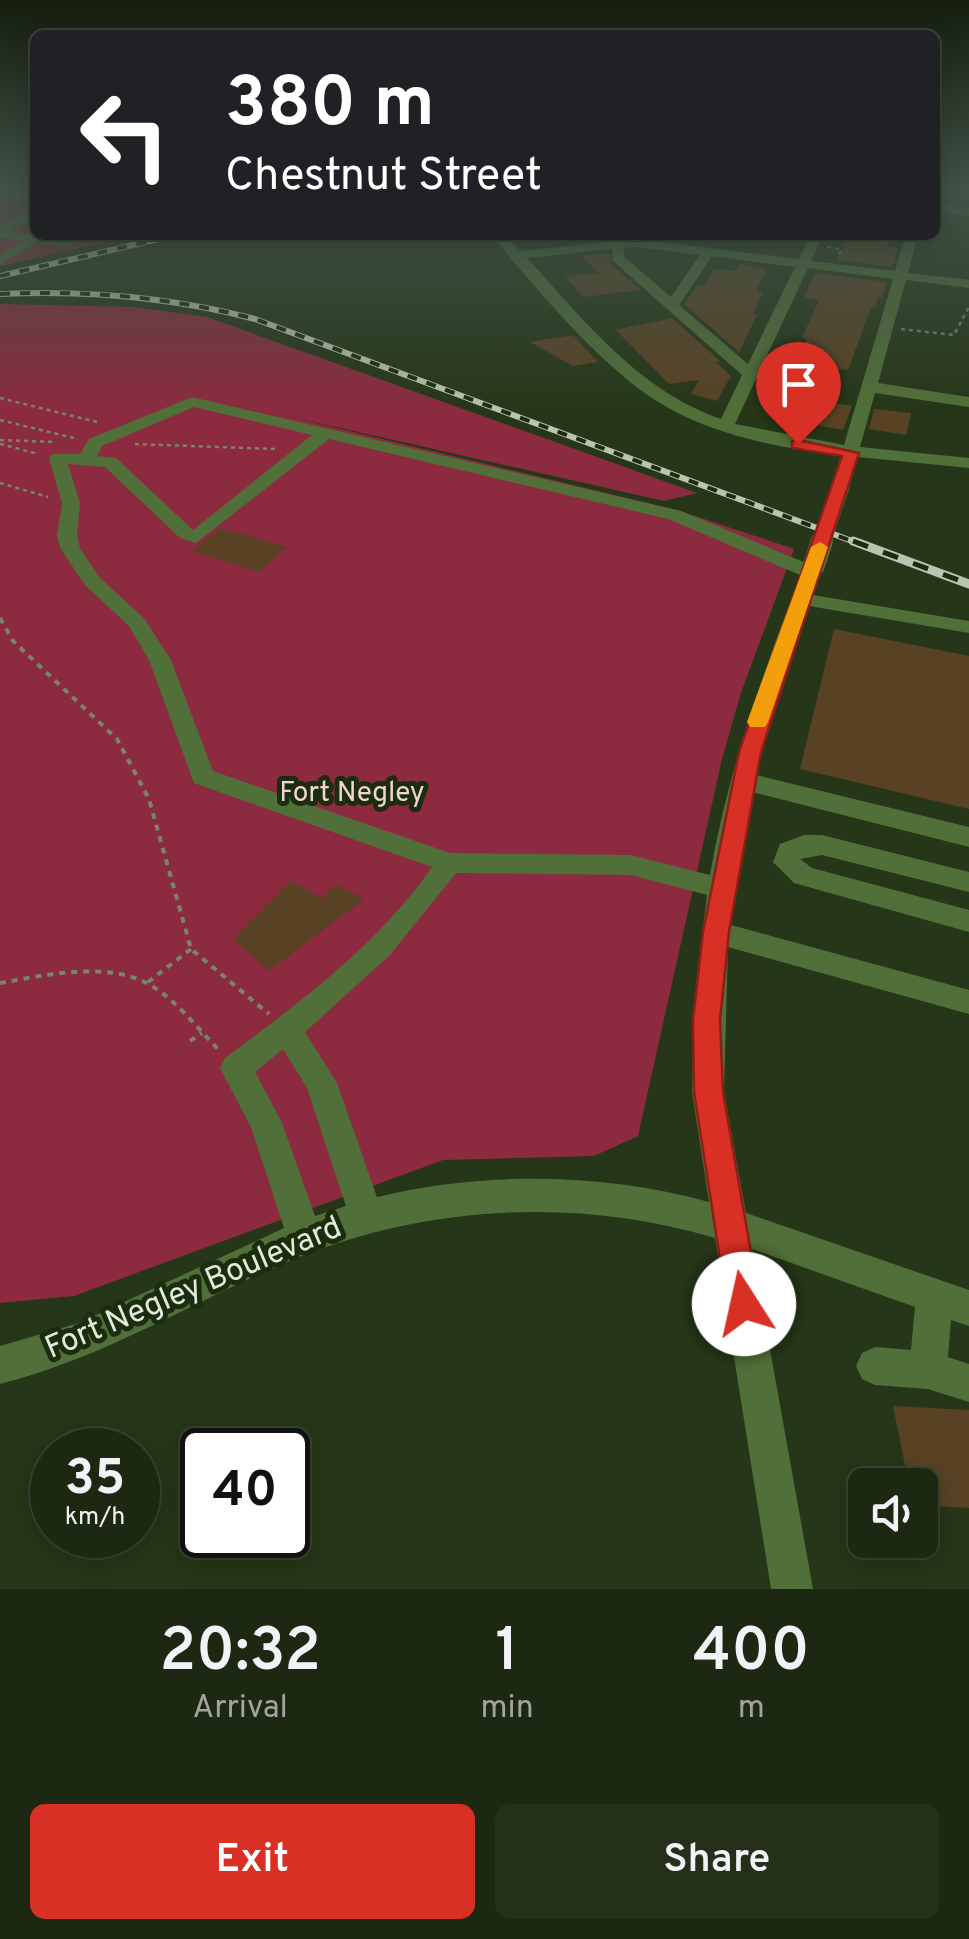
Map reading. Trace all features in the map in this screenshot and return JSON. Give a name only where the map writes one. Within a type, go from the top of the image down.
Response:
[{"type":"street","points":[[527,263],[556,300],[644,388],[672,405],[771,439],[851,453],[969,463]]},
{"type":"street","points":[[624,263],[751,375]]},
{"type":"street","points":[[672,305],[700,263]]},
{"type":"street","points":[[718,268],[721,263]]},
{"type":"street","points":[[797,263],[969,284]]},
{"type":"street","points":[[792,1589],[708,1092],[707,1020],[716,932],[762,707],[842,484],[904,263]]},
{"type":"street","points":[[726,426],[804,264]]},
{"type":"street","points":[[870,387],[969,402]]},
{"type":"street","points":[[724,889],[631,865],[449,863],[203,776],[160,660],[137,622],[92,581],[70,548],[67,534],[71,503],[58,458],[90,452],[128,429],[192,402],[674,515],[808,578],[969,628]]},
{"type":"street","points":[[90,452],[110,462],[187,534],[196,537],[326,432]]},
{"type":"street","points":[[744,782],[969,837]]},
{"type":"street","points":[[969,882],[822,846],[804,845],[790,850],[786,862],[803,876],[969,921]]},
{"type":"street","points":[[305,1237],[266,1123],[236,1068],[286,1029],[421,908],[449,863]]},
{"type":"street","points":[[716,932],[969,1002]]},
{"type":"street","points":[[286,1029],[321,1083],[367,1217]]},
{"type":"street","name":"Fort Negley Boulevard","points":[[0,1365],[29,1360],[148,1312],[305,1237],[367,1217],[463,1196],[554,1195],[670,1208],[952,1302]]},
{"type":"street","points":[[928,1370],[952,1302]]},
{"type":"street","points":[[875,1366],[928,1370],[969,1383]]},
{"type":"path","points":[[886,327],[954,335],[969,307]]},
{"type":"path","points":[[0,398],[128,429]]},
{"type":"path","points":[[0,420],[90,452]]},
{"type":"path","points":[[0,442],[90,452],[304,450]]},
{"type":"path","points":[[0,442],[58,458]]},
{"type":"path","points":[[0,483],[71,503]]},
{"type":"path","points":[[0,618],[13,641],[117,740],[136,769],[149,799],[191,949],[286,1029]]},
{"type":"path","points":[[148,982],[191,949]]},
{"type":"path","points":[[0,983],[46,975],[126,976],[148,982],[236,1068]]},
{"type":"path","points":[[190,1042],[202,1033]]},
{"type":"green space","name":"Fort Negley","points":[[0,304],[135,307],[207,317],[697,493],[664,501],[283,415],[677,510],[794,549],[741,693],[722,759],[638,1136],[594,1156],[443,1160],[74,1296],[0,1303]]},
{"type":"building","points":[[589,263],[611,263],[641,290],[583,297],[565,276],[599,273]]},
{"type":"building","points":[[740,264],[767,269],[756,292],[763,293],[753,314],[757,315],[739,352],[684,304],[697,285],[704,286],[714,269],[736,271]]},
{"type":"building","points":[[815,273],[887,282],[882,298],[878,297],[875,308],[871,307],[848,370],[798,363],[807,338],[802,338],[819,300],[804,298]]},
{"type":"building","points":[[672,318],[731,376],[717,401],[691,394],[699,380],[669,384],[616,330]]},
{"type":"building","points":[[573,335],[598,362],[573,366],[530,342]]},
{"type":"building","points":[[812,400],[852,406],[843,430],[806,423]]},
{"type":"building","points":[[874,409],[911,413],[906,435],[869,429]]},
{"type":"building","points":[[221,528],[287,547],[259,572],[192,551]]},
{"type":"building","points":[[834,629],[969,656],[969,809],[800,769]]},
{"type":"building","points":[[291,881],[322,898],[336,885],[364,899],[269,971],[233,939]]},
{"type":"building","points":[[893,1406],[969,1410],[969,1508],[938,1506],[938,1468],[906,1468]]},
{"type":"railway","points":[[0,276],[55,263]]},
{"type":"railway","points":[[0,294],[129,297],[255,319],[860,544]]},
{"type":"railway","points":[[853,541],[969,584]]},
{"type":"slow traffic","points":[[758,722],[820,547]]},
{"type":"route","points":[[744,1304],[708,1092],[707,1020],[716,932],[750,752],[762,707],[851,453],[798,444]]}]
